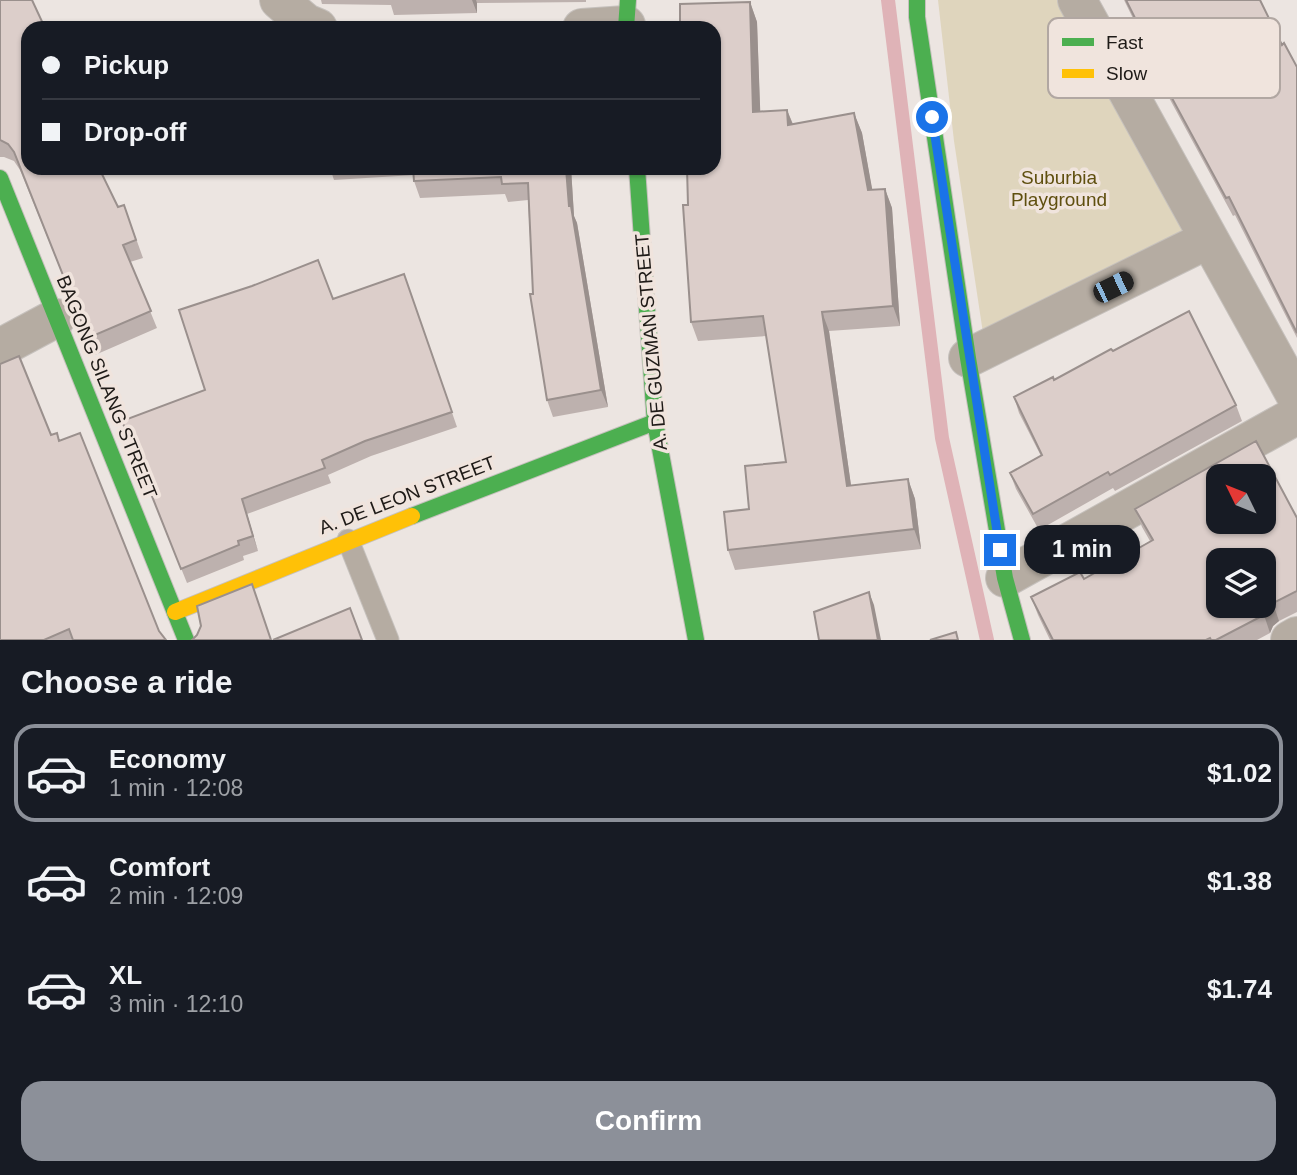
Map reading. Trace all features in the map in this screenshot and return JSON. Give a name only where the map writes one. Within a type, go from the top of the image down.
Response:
[{"type":"street","points":[[279,0],[304,21]]},
{"type":"street","points":[[917,0],[968,358],[1005,578],[1022,639]]},
{"type":"street","points":[[1077,0],[1087,18]]},
{"type":"street","points":[[1131,98],[1297,398]]},
{"type":"street","name":"A. DE GUZMAN STREET","points":[[637,175],[655,422],[696,639]]},
{"type":"street","name":"BAGONG SILANG STREET","points":[[0,178],[187,639]]},
{"type":"street","points":[[968,358],[1209,239]]},
{"type":"street","points":[[0,348],[57,318]]},
{"type":"street","points":[[1005,578],[1297,415]]},
{"type":"street","name":"A. DE LEON STREET","points":[[175,611],[348,540],[655,422]]},
{"type":"street","points":[[1290,639],[1297,636]]},
{"type":"lane","points":[[348,540],[388,639]]},
{"type":"green space","name":"Suburbia Playground","points":[[938,0],[1065,0],[1075,18],[1048,18],[1048,98],[1119,98],[1193,234],[983,333],[954,141]]},
{"type":"building","points":[[0,0],[32,0],[42,21],[21,21],[21,170],[14,152],[8,144],[0,140]]},
{"type":"building","points":[[1126,0],[1260,0],[1269,18],[1135,18]]},
{"type":"building","points":[[750,2],[753,112],[787,110],[788,125],[854,113],[868,190],[885,189],[893,306],[822,312],[847,486],[908,479],[914,529],[728,550],[724,512],[749,509],[745,466],[786,462],[763,316],[691,322],[683,205],[688,205],[687,175],[721,175],[721,21],[680,21],[680,4]]},
{"type":"building","points":[[1280,41],[1282,45],[1284,43],[1297,67],[1297,333],[1229,197],[1226,198],[1172,98],[1280,98]]},
{"type":"building","points":[[23,175],[102,175],[118,207],[124,205],[136,240],[123,245],[151,311],[88,338]]},
{"type":"building","points":[[414,175],[567,175],[569,206],[601,390],[547,400],[530,294],[533,294],[528,183],[502,184],[501,177],[414,181]]},
{"type":"building","points":[[318,260],[333,299],[404,274],[452,412],[365,441],[322,460],[325,468],[242,499],[253,536],[238,541],[239,545],[181,569],[122,421],[205,390],[179,310],[252,286]]},
{"type":"building","points":[[1189,311],[1236,405],[1033,514],[1010,473],[1042,455],[1014,397],[1053,377],[1054,380]]},
{"type":"building","points":[[19,356],[51,435],[57,433],[59,441],[80,433],[159,631],[166,640],[73,640],[69,629],[44,640],[0,640],[0,364]]},
{"type":"building","points":[[1256,441],[1268,464],[1215,464]]},
{"type":"building","points":[[1206,469],[1206,534],[1276,534],[1276,479],[1297,518],[1297,591],[1276,602],[1276,548],[1206,548],[1206,618],[1258,618],[1216,640],[1053,640],[1031,597],[1080,572],[1084,579],[1153,540],[1135,509]]},
{"type":"building","points":[[252,584],[271,640],[192,640],[201,626],[197,606]]},
{"type":"building","points":[[869,592],[878,640],[819,640],[814,612]]},
{"type":"building","points":[[350,608],[362,640],[273,640]]},
{"type":"building","points":[[956,632],[958,640],[930,640]]},
{"type":"waterway","points":[[888,0],[942,438],[987,640]]},
{"type":"traffic: fast","points":[[626,21],[628,0]]},
{"type":"traffic: fast","points":[[917,0],[917,17],[968,358],[1005,578],[1022,640]]},
{"type":"traffic: fast","points":[[637,175],[655,422],[696,640]]},
{"type":"traffic: fast","points":[[0,178],[186,640]]},
{"type":"traffic: fast","points":[[412,516],[655,422]]},
{"type":"traffic: slow","points":[[175,612],[412,516]]},
{"type":"route","points":[[932,117],[1000,550]]}]
